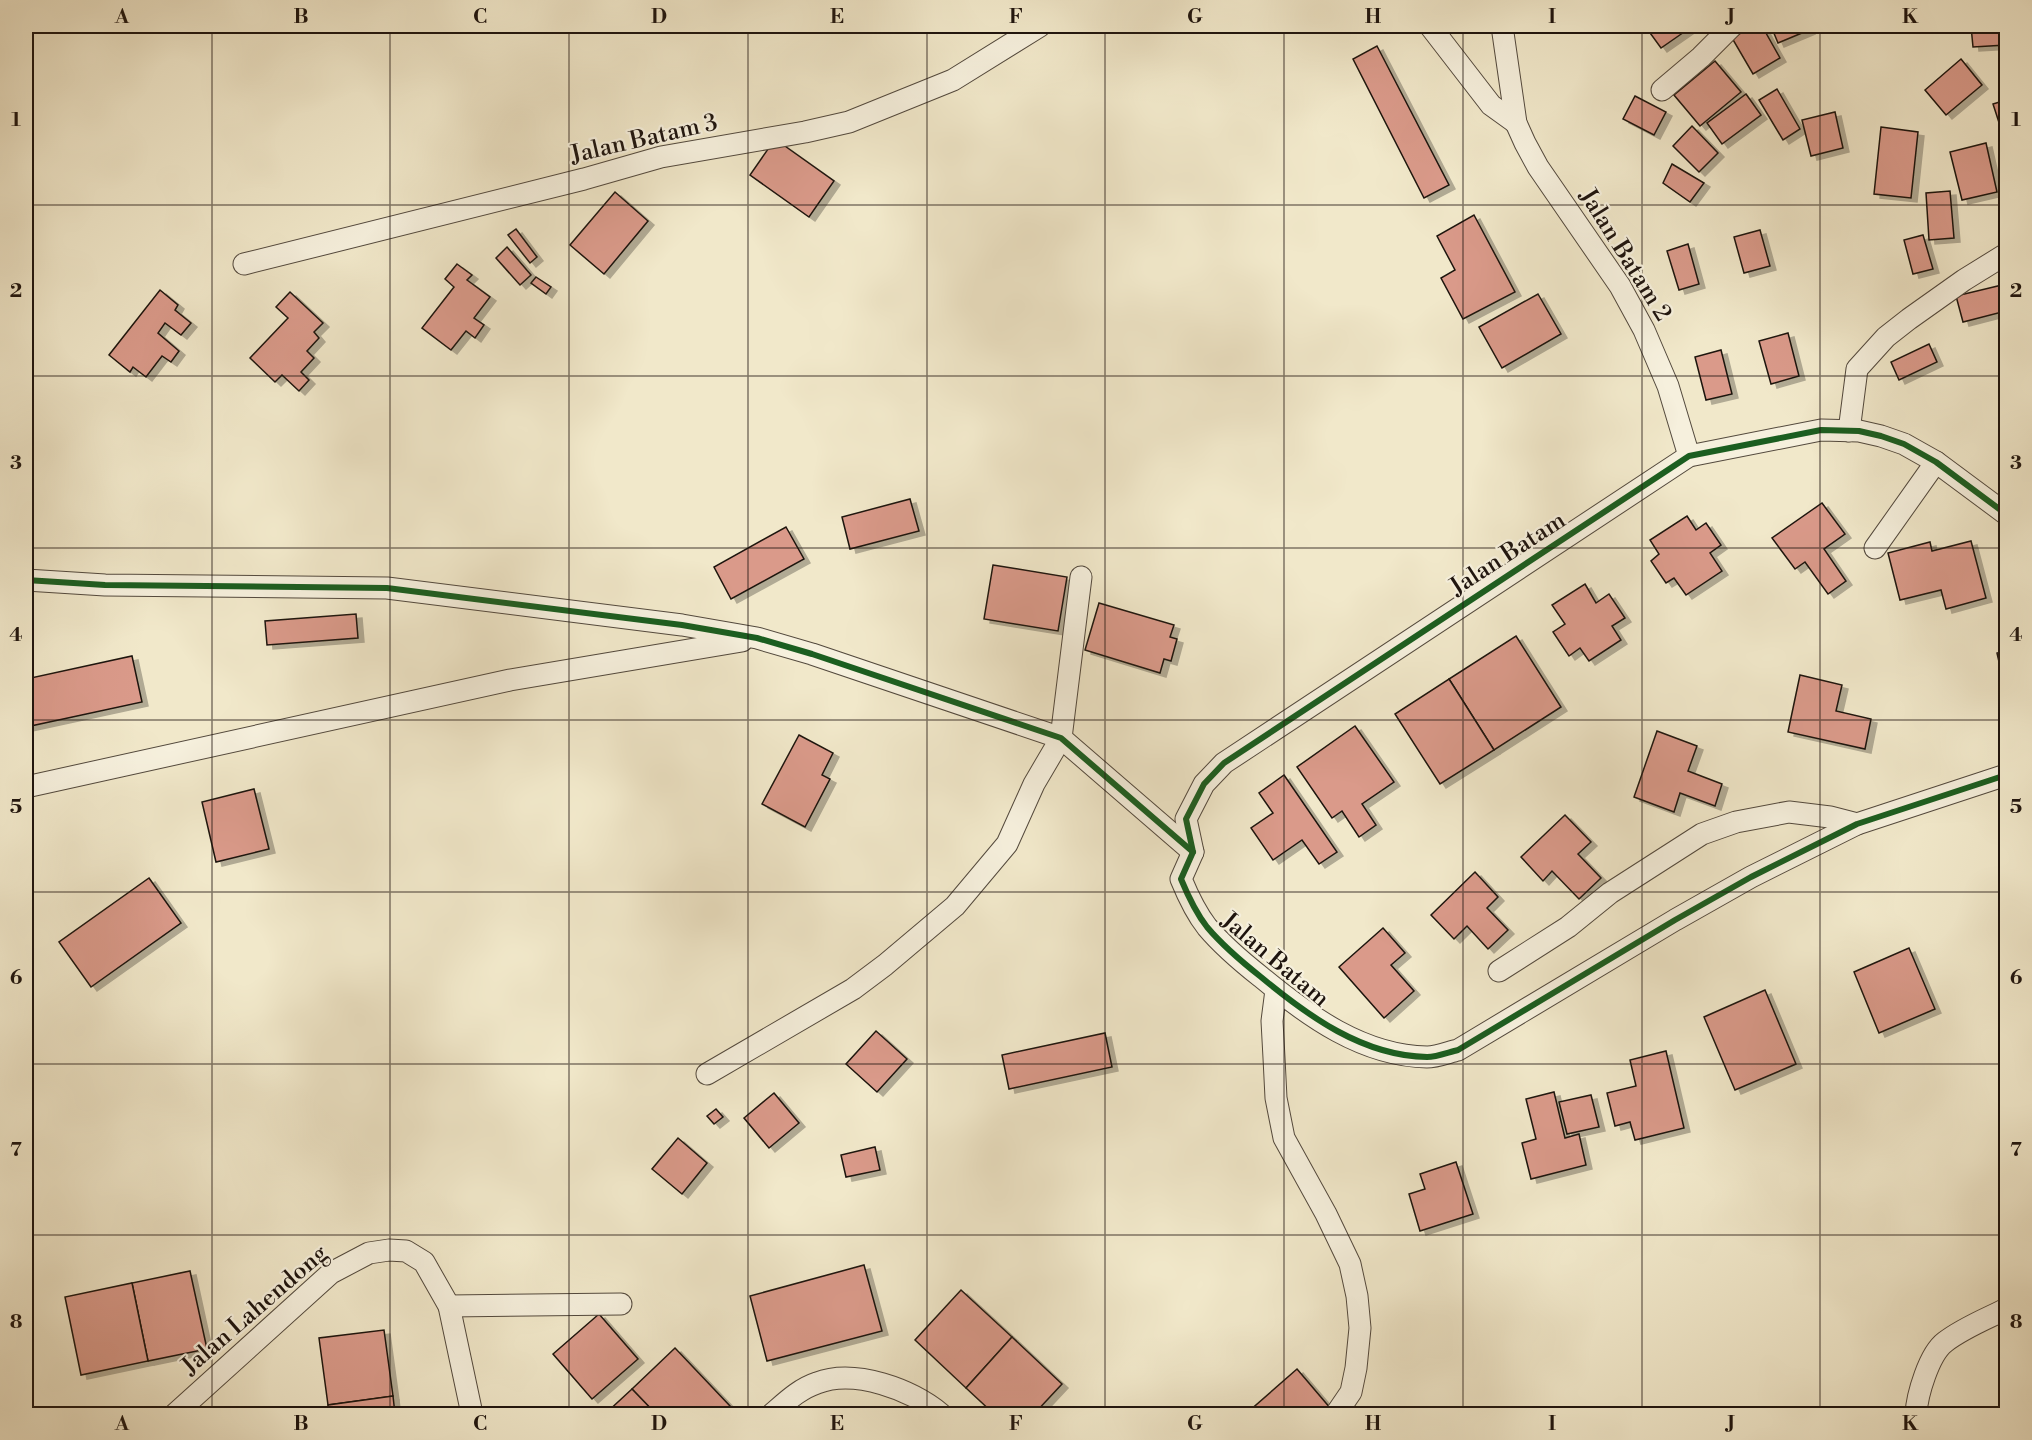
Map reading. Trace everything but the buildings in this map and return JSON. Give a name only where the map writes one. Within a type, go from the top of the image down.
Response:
[{"type":"street","name":"Jalan Batam 3","points":[[244,264],[584,179],[661,157],[849,122],[953,80],[1040,26]]},
{"type":"street","points":[[1430,26],[1491,105],[1516,123]]},
{"type":"street","name":"Jalan Batam 2","points":[[1502,26],[1516,123],[1538,168],[1620,286],[1644,330],[1668,386],[1689,456]]},
{"type":"street","points":[[1662,90],[1701,57],[1732,26]]},
{"type":"street","points":[[1849,431],[1857,369],[1864,361],[1886,337],[1909,319],[1964,280],[2007,255]]},
{"type":"street","name":"Jalan Batam","points":[[2007,514],[1936,462],[1904,444],[1881,436],[1821,430],[1689,456],[1224,763],[1204,784],[1186,819],[1193,852],[1181,879],[1190,901],[1207,927],[1238,958],[1314,1019],[1360,1043],[1391,1052],[1429,1057],[1458,1050],[1675,920],[1751,877],[1857,824],[2007,775]]},
{"type":"street","points":[[1875,548],[1936,462]]},
{"type":"street","points":[[707,1074],[853,989],[885,965],[955,906],[1007,844],[1034,784],[1061,738],[1081,577]]},
{"type":"street","points":[[26,580],[105,585],[387,588],[682,625],[757,638],[812,654],[1061,738],[1193,852]]},
{"type":"street","points":[[26,787],[510,680],[757,638]]},
{"type":"street","points":[[1498,971],[1568,927],[1610,893],[1701,834],[1736,822],[1789,813],[1830,817],[1857,824]]},
{"type":"street","points":[[1276,990],[1272,1021],[1276,1098],[1284,1138],[1326,1214],[1350,1264],[1357,1296],[1360,1328],[1356,1368],[1351,1392],[1336,1414]]},
{"type":"street","name":"Jalan Lahendong","points":[[175,1414],[317,1285],[349,1262],[369,1253],[389,1250],[406,1251],[424,1262],[449,1306],[472,1414]]},
{"type":"street","points":[[449,1306],[621,1304]]},
{"type":"street","points":[[1916,1414],[1923,1376],[1942,1343],[1982,1320],[2007,1309]]},
{"type":"street","points":[[772,1414],[797,1392],[818,1382],[843,1377],[877,1383],[909,1393],[941,1414]]},
{"type":"cycle path","points":[[2006,514],[1936,462],[1904,444],[1859,431],[1821,430],[1689,456],[1224,763],[1204,784],[1186,819],[1193,852],[1181,879],[1189,898],[1213,934],[1240,960],[1298,1006],[1359,1042],[1403,1055],[1431,1057],[1458,1050],[1675,920],[1751,877],[1857,824],[2006,775]]},
{"type":"cycle path","points":[[26,580],[105,585],[387,588],[682,625],[757,638],[812,654],[1061,738],[1193,852]]}]
